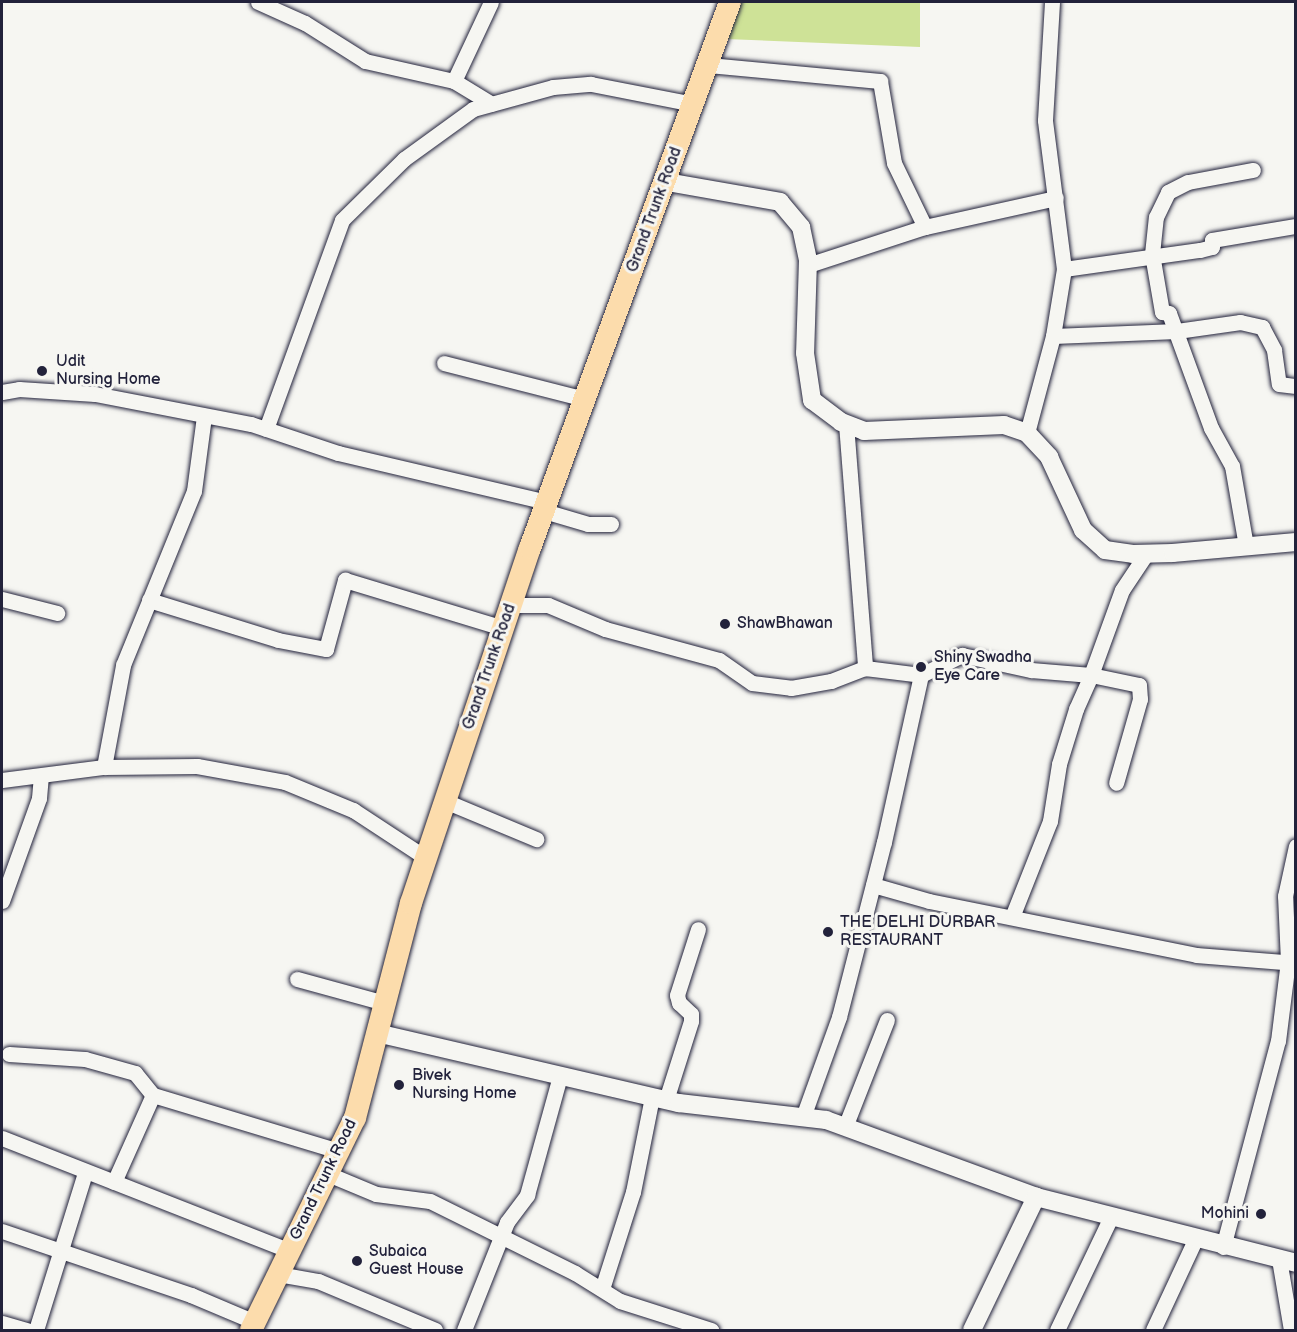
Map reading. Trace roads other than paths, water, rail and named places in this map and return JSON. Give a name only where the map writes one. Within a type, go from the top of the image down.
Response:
[{"type":"main road","name":"Grand Trunk Road","points":[[254,1326],[355,1118],[426,858],[503,628],[545,506],[667,182],[730,2]]},
{"type":"street","points":[[258,2],[305,23],[365,61],[454,81],[492,104]]},
{"type":"street","points":[[454,81],[491,2]]},
{"type":"street","points":[[1027,433],[1053,336],[1064,269],[1045,120],[1052,2]]},
{"type":"street","points":[[708,65],[880,81],[894,163],[925,227]]},
{"type":"street","points":[[266,429],[342,220],[404,159],[473,109],[553,87],[591,84],[694,104]]},
{"type":"street","points":[[1246,546],[1232,466],[1211,428],[1169,313],[1162,312],[1152,254],[1156,218],[1168,192],[1188,182],[1253,170]]},
{"type":"street","points":[[667,182],[780,202],[801,227],[808,265],[805,353],[812,400],[846,424],[864,431],[1004,425],[1027,433],[1049,457],[1083,530],[1105,550],[1146,554],[1296,542]]},
{"type":"street","points":[[808,265],[925,227],[1056,198]]},
{"type":"street","points":[[1064,269],[1152,254],[1200,250],[1212,247],[1212,240],[1296,226]]},
{"type":"street","points":[[1053,336],[1177,331],[1240,322],[1262,327],[1274,350],[1279,384],[1296,386]]},
{"type":"street","points":[[444,363],[585,399]]},
{"type":"street","points":[[2,392],[19,389],[95,394],[266,429],[338,453],[545,506],[588,524],[611,524]]},
{"type":"street","points":[[104,767],[123,665],[194,491],[204,416]]},
{"type":"street","points":[[846,424],[865,668]]},
{"type":"street","points":[[1012,917],[1050,821],[1059,764],[1076,709],[1122,590],[1146,554]]},
{"type":"street","points":[[149,600],[278,640],[326,649],[345,580],[503,628]]},
{"type":"street","points":[[2,599],[57,613]]},
{"type":"street","points":[[511,605],[548,605],[605,629],[719,660],[752,683],[791,688],[831,681],[865,668],[921,675],[962,655],[1031,670],[1091,675],[1139,685],[1140,699],[1116,783]]},
{"type":"street","points":[[803,1117],[839,1017],[873,885],[921,675]]},
{"type":"street","points":[[2,780],[41,777],[104,767],[197,766],[285,782],[353,810],[426,858]]},
{"type":"street","points":[[2,902],[39,798],[41,777]]},
{"type":"street","points":[[445,801],[536,839]]},
{"type":"street","points":[[1223,1247],[1278,1041],[1292,962],[1285,896],[1296,846]]},
{"type":"street","points":[[873,885],[929,901],[1196,955],[1292,962]]},
{"type":"street","points":[[602,1289],[633,1192],[659,1098],[691,1021],[691,1014],[680,1003],[677,995],[698,929]]},
{"type":"street","points":[[297,979],[385,1003]]},
{"type":"street","points":[[845,1127],[887,1020]]},
{"type":"street","points":[[377,1034],[659,1098],[803,1117],[845,1127],[1036,1197],[1110,1219],[1287,1261],[1292,1326]]},
{"type":"street","points":[[9,1054],[85,1059],[135,1073],[153,1095],[338,1151]]},
{"type":"street","points":[[464,1330],[513,1210],[527,1195],[560,1076]]},
{"type":"street","points":[[114,1182],[153,1095]]},
{"type":"street","points":[[2,1138],[85,1173],[114,1182],[290,1251]]},
{"type":"street","points":[[36,1330],[58,1250],[85,1173]]},
{"type":"street","points":[[328,1174],[376,1194],[430,1201],[500,1239],[575,1273],[620,1301],[711,1330]]},
{"type":"street","points":[[972,1330],[1036,1197]]},
{"type":"street","points":[[1056,1330],[1110,1219]]},
{"type":"street","points":[[2,1231],[191,1295],[254,1326]]},
{"type":"street","points":[[1153,1330],[1195,1240]]},
{"type":"street","points":[[278,1274],[318,1281],[435,1330]]},
{"type":"street","points":[[2,1323],[27,1330]]},
{"type":"place","name":"Udit Nursing Home","points":[[42,371]]},
{"type":"place","name":"ShawBhawan","points":[[725,624]]},
{"type":"place","name":"Shiny Swadha Eye Care","points":[[921,667]]},
{"type":"place","name":"THE DELHI DURBAR RESTAURANT","points":[[828,932]]},
{"type":"place","name":"Bivek Nursing Home","points":[[399,1085]]},
{"type":"place","name":"Mohini","points":[[1261,1214]]},
{"type":"place","name":"Subaica Guest House","points":[[357,1261]]}]
